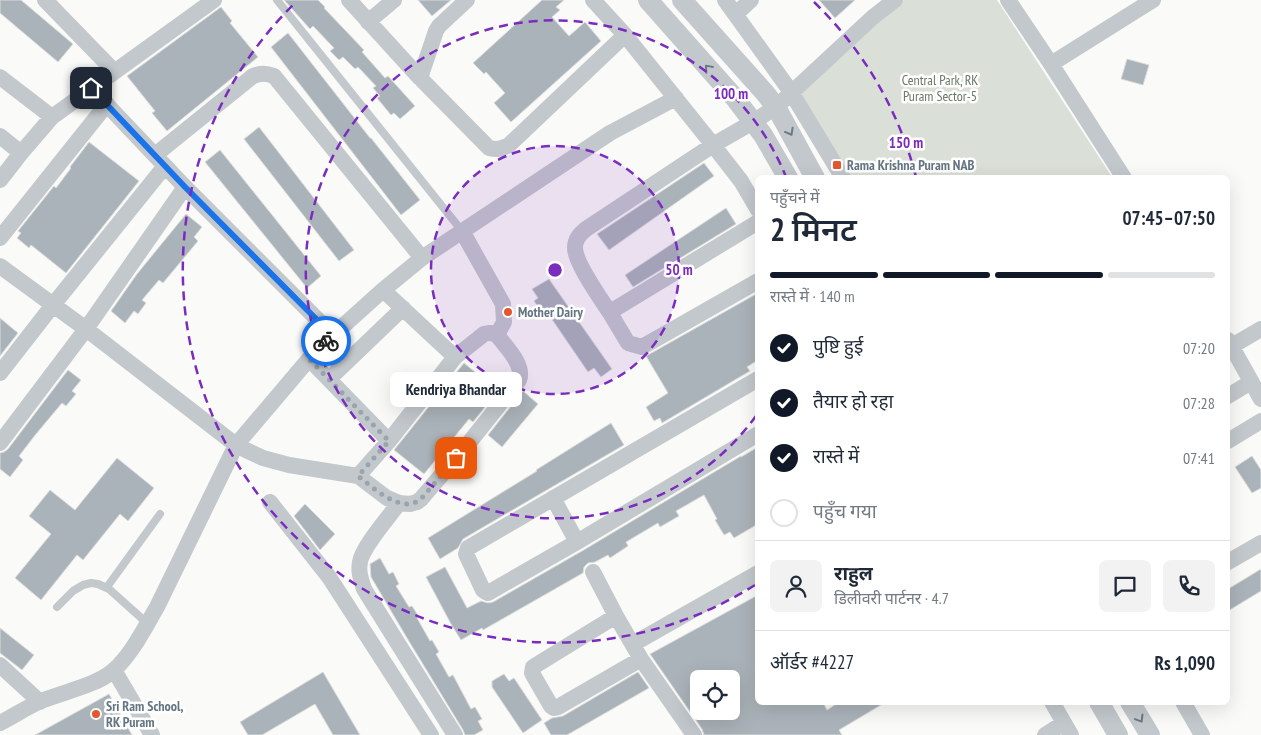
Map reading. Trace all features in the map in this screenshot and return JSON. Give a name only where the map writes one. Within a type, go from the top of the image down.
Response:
[{"type":"street","points":[[45,0],[114,71]]},
{"type":"street","points":[[0,180],[52,117],[214,0]]},
{"type":"street","points":[[349,0],[420,78],[489,148],[495,150],[502,149],[508,144],[625,36]]},
{"type":"street","points":[[368,22],[394,0]]},
{"type":"street","points":[[420,78],[439,26],[467,0]]},
{"type":"street","points":[[593,0],[676,98],[740,181],[755,205]]},
{"type":"street","points":[[648,0],[753,122],[786,175]]},
{"type":"street","points":[[682,0],[776,107],[813,175]]},
{"type":"street","points":[[725,0],[791,92],[841,175]]},
{"type":"street","points":[[736,14],[751,0]]},
{"type":"street","points":[[755,283],[642,346],[628,343],[589,281],[575,253],[574,246],[576,239],[586,229],[713,145],[776,107],[873,17],[895,0]]},
{"type":"street","points":[[1008,0],[1122,175]]},
{"type":"street","points":[[1051,64],[1153,0]]},
{"type":"street","points":[[0,373],[160,161],[253,76],[260,73],[274,76],[422,258]]},
{"type":"street","points":[[0,77],[52,117]]},
{"type":"street","points":[[91,88],[185,187],[332,335]]},
{"type":"street","points":[[0,723],[40,702],[98,680],[114,670],[129,653],[148,624],[161,599],[236,445],[309,359],[332,335],[422,258],[610,133],[676,98]]},
{"type":"street","points":[[0,238],[107,104]]},
{"type":"street","points":[[0,136],[21,153]]},
{"type":"street","points":[[0,443],[86,328],[185,187]]},
{"type":"street","points":[[610,312],[755,224]]},
{"type":"street","points":[[462,231],[503,304],[504,322],[497,335]]},
{"type":"street","points":[[0,266],[86,328],[236,445],[263,458],[289,465],[358,476],[387,498],[400,503],[410,504],[421,499],[520,380],[520,366],[497,335],[487,332],[454,357],[389,441],[358,476]]},
{"type":"street","points":[[384,290],[454,357]]},
{"type":"street","points":[[329,379],[403,308]]},
{"type":"street","points":[[1261,329],[1230,343],[1261,399]]},
{"type":"street","points":[[309,359],[389,441]]},
{"type":"street","points":[[755,380],[468,548],[466,554],[483,590],[488,593],[755,436]]},
{"type":"street","points":[[1230,395],[1251,382]]},
{"type":"street","points":[[1230,440],[1261,421]]},
{"type":"street","points":[[553,498],[577,542]]},
{"type":"street","points":[[270,502],[329,577],[431,735]]},
{"type":"street","points":[[400,503],[364,549],[360,561],[359,575],[364,589],[455,735]]},
{"type":"street","points":[[1230,561],[1261,543]]},
{"type":"street","points":[[593,572],[641,659],[694,735]]},
{"type":"street","points":[[633,644],[755,575]]},
{"type":"street","points":[[616,616],[533,667],[532,673],[551,706],[554,708],[558,707],[641,659]]},
{"type":"street","points":[[0,665],[40,702]]},
{"type":"street","points":[[114,670],[152,735]]},
{"type":"street","points":[[1045,735],[1068,729],[1054,705]]},
{"type":"street","points":[[1101,705],[1118,735]]},
{"type":"street","points":[[1132,705],[1150,735]]},
{"type":"street","points":[[1185,705],[1202,735]]},
{"type":"lane","points":[[278,0],[462,231]]},
{"type":"lane","points":[[107,587],[160,514]]},
{"type":"lane","points":[[57,607],[73,591],[83,585],[98,584],[107,587],[148,624]]},
{"type":"green space","name":"Central Park, RK Puram Sector-5","points":[[904,0],[997,0],[1111,175],[850,175],[796,89],[825,62]]},
{"type":"building","points":[[0,0],[21,0],[73,44],[58,62],[0,13]]},
{"type":"building","points":[[284,0],[318,0],[364,50],[362,52],[385,78],[388,76],[415,106],[400,119],[394,113],[391,115],[377,98],[380,96],[373,88],[376,86],[358,67],[355,69],[343,57],[339,60],[330,51],[334,48],[313,26],[310,29]]},
{"type":"building","points":[[418,0],[451,0],[432,16]]},
{"type":"building","points":[[542,0],[564,0],[556,7],[560,10],[552,17],[569,36],[585,22],[601,41],[511,122],[494,103],[505,93],[486,72],[484,74],[473,63]]},
{"type":"building","points":[[819,0],[855,0],[835,18]]},
{"type":"building","points":[[221,7],[232,21],[230,23],[258,57],[167,131],[152,113],[155,111],[127,76]]},
{"type":"building","points":[[288,33],[420,200],[401,215],[271,47]]},
{"type":"building","points":[[1127,59],[1149,65],[1143,85],[1121,79]]},
{"type":"building","points":[[259,127],[354,250],[339,261],[244,139]]},
{"type":"building","points":[[89,142],[139,181],[66,273],[31,245],[29,248],[17,238],[21,233],[18,231],[54,186],[56,188]]},
{"type":"building","points":[[220,150],[321,276],[307,288],[205,162]]},
{"type":"building","points":[[704,163],[714,176],[609,250],[597,234]]},
{"type":"building","points":[[726,208],[736,224],[633,287],[625,275]]},
{"type":"building","points":[[186,214],[202,227],[194,237],[198,241],[163,283],[159,280],[142,300],[146,303],[138,314],[134,311],[125,323],[111,311],[137,274]]},
{"type":"building","points":[[549,279],[612,369],[601,377],[594,368],[588,372],[549,315],[545,317],[534,301],[538,298],[532,289]]},
{"type":"building","points":[[755,295],[755,362],[747,367],[750,371],[662,423],[660,418],[654,421],[646,407],[668,393],[646,356]]},
{"type":"building","points":[[0,318],[18,333],[0,356]]},
{"type":"building","points":[[464,363],[498,391],[473,422],[469,419],[424,474],[394,450]]},
{"type":"building","points":[[68,370],[81,380],[72,391],[76,394],[66,406],[62,403],[36,434],[19,456],[23,460],[10,477],[0,469],[0,453],[8,449]]},
{"type":"building","points":[[523,391],[538,404],[502,447],[488,435]]},
{"type":"building","points":[[611,423],[624,445],[463,539],[458,548],[440,559],[428,538]]},
{"type":"building","points":[[755,449],[755,526],[734,538],[730,532],[724,535],[704,495],[676,511],[679,516],[660,527],[658,523],[626,542],[628,546],[610,558],[608,555],[595,562],[588,563],[584,567],[583,573],[483,630],[482,628],[461,640],[426,577],[445,567],[467,608],[481,601],[493,602]]},
{"type":"building","points":[[1252,456],[1261,470],[1261,488],[1252,493],[1235,467]]},
{"type":"building","points":[[117,458],[154,488],[128,521],[120,514],[83,560],[77,555],[41,600],[15,578],[51,534],[29,516],[50,490],[75,510]]},
{"type":"building","points":[[305,504],[335,534],[320,550],[294,516]]},
{"type":"building","points":[[380,558],[389,574],[393,572],[399,584],[396,586],[409,607],[412,606],[419,617],[417,618],[430,641],[432,640],[439,652],[436,654],[449,677],[453,675],[471,709],[475,707],[482,719],[478,721],[483,730],[474,735],[465,735],[371,577],[370,564]]},
{"type":"building","points":[[1261,569],[1261,591],[1230,610],[1230,588]]},
{"type":"building","points":[[755,597],[755,705],[824,705],[827,710],[834,705],[881,705],[839,730],[842,735],[704,735],[696,720],[740,720],[740,670],[690,670],[690,712],[650,654]]},
{"type":"building","points":[[0,628],[34,655],[22,670],[0,653]]},
{"type":"building","points":[[323,672],[360,735],[333,735],[315,704],[262,735],[248,735],[240,722]]},
{"type":"building","points":[[638,672],[649,688],[567,735],[551,735],[544,723],[552,718],[563,716]]},
{"type":"building","points":[[504,674],[509,681],[514,678],[542,720],[523,733],[492,687],[492,681]]},
{"type":"building","name":"Sri Ram School, RK Puram","points":[[109,694],[132,735],[35,735]]},
{"type":"way so far","points":[[326,341],[309,359],[389,441],[358,476],[392,501],[410,504],[421,499],[456,458]]},
{"type":"place","name":"Rama Krishna Puram NAB","points":[[837,165]]},
{"type":"place","name":"Mother Dairy","points":[[508,312]]},
{"type":"place","name":"Kendriya Bhandar","points":[[456,458]]},
{"type":"place","name":"Sri Ram School, RK Puram","points":[[96,714]]},
{"type":"route","points":[[91,88],[185,187],[332,335],[326,341]]}]
